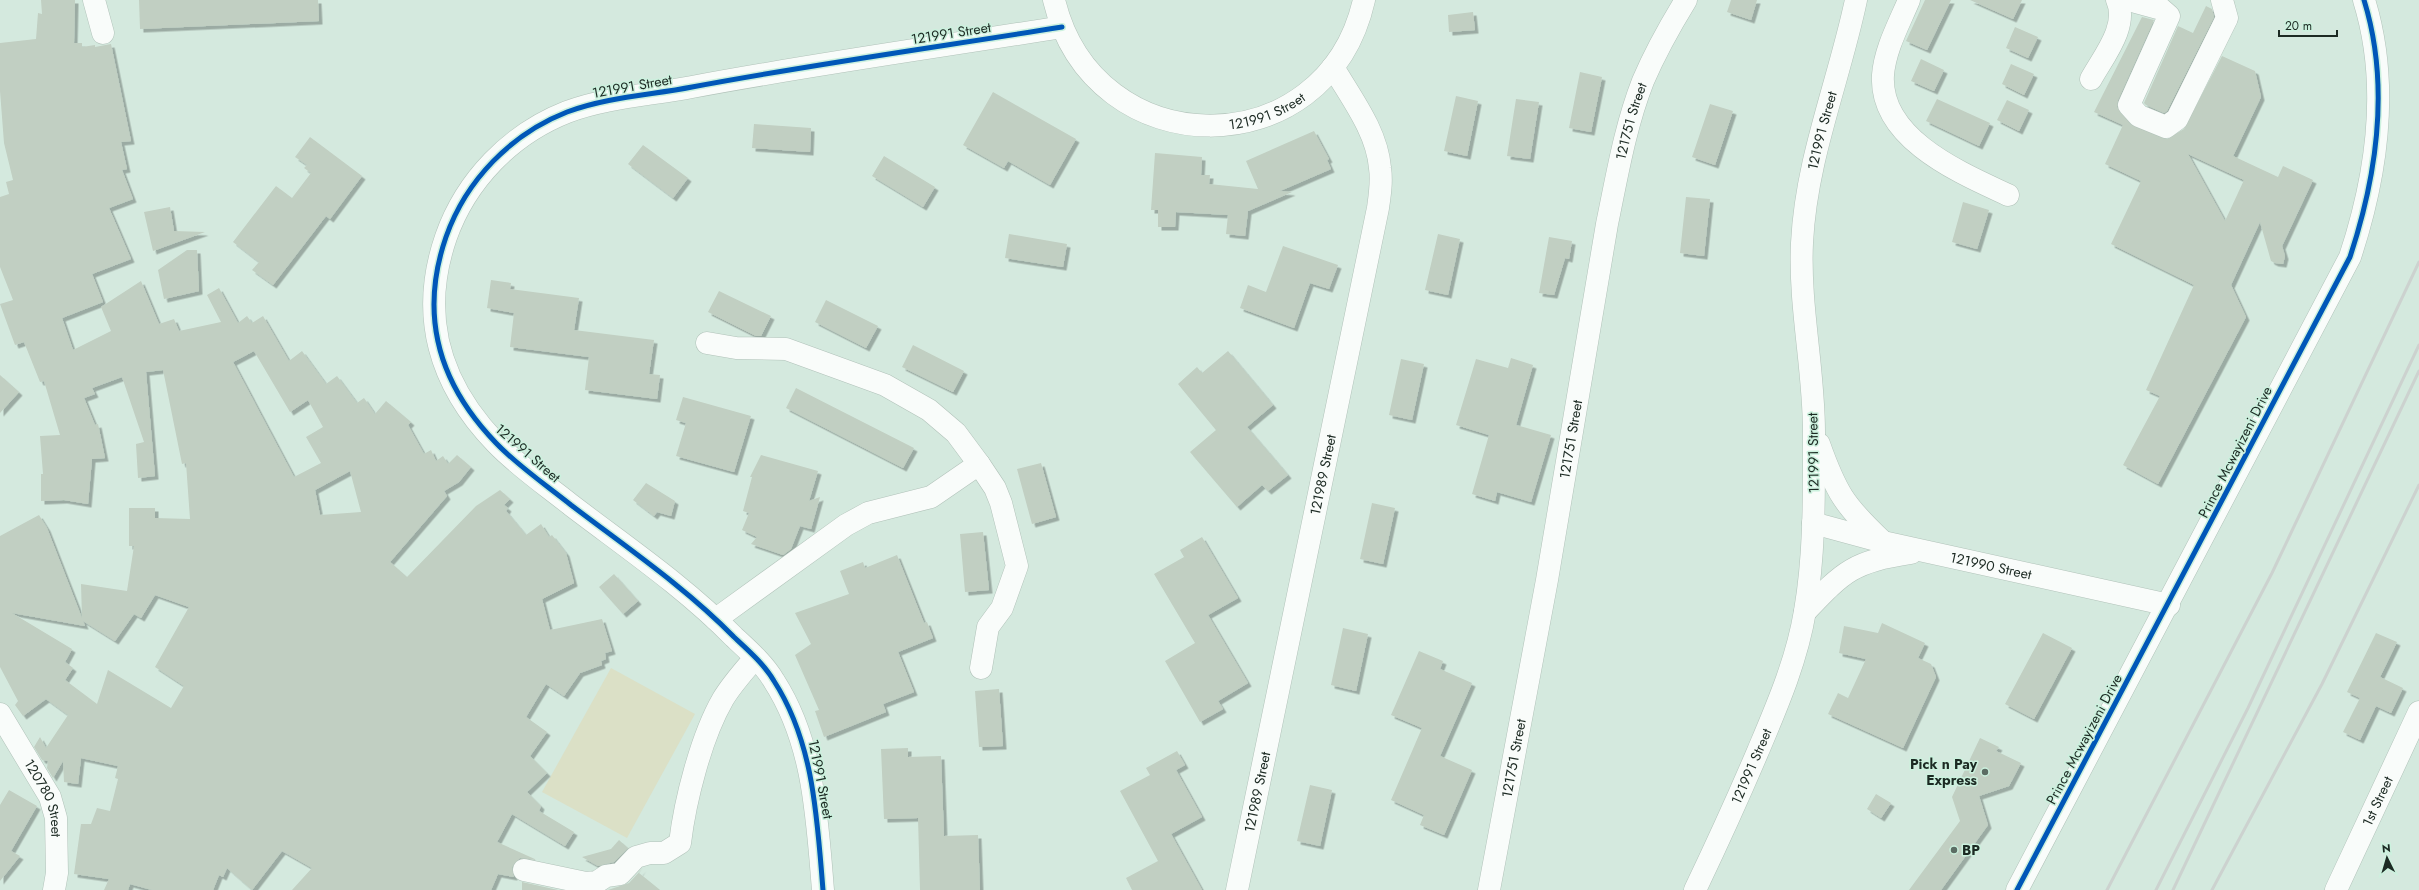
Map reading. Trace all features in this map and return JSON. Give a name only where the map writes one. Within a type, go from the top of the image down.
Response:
[{"type":"street","points":[[94,0],[103,33]]},
{"type":"street","name":"121991 Street","points":[[1054,0],[1062,26],[1072,48],[1085,67],[1120,99],[1148,114],[1186,125],[1209,127],[1233,125],[1256,120],[1278,111],[1317,85],[1333,67],[1349,44],[1360,18],[1364,0]]},
{"type":"street","name":"121751 Street","points":[[1489,890],[1548,580],[1607,224],[1618,169],[1629,125],[1643,81],[1664,37],[1686,0]]},
{"type":"street","name":"121991 Street","points":[[1695,890],[1729,818],[1778,705],[1792,665],[1805,612],[1813,523],[1814,428],[1803,274],[1804,217],[1818,138],[1849,33],[1856,0]]},
{"type":"street","points":[[1909,0],[1887,52],[1883,74],[1885,93],[1892,111],[1905,131],[1926,151],[1960,172],[2008,195]]},
{"type":"street","points":[[2091,79],[2119,26],[2121,14],[2117,0]]},
{"type":"street","points":[[2128,0],[2161,10],[2169,16],[2129,105],[2139,116],[2166,127],[2172,125],[2177,119],[2227,18],[2222,0]]},
{"type":"street","name":"Prince Mcwayizeni Drive","points":[[2017,890],[2169,605],[2350,257],[2360,229],[2366,202],[2373,157],[2378,103],[2378,65],[2374,31],[2364,0]]},
{"type":"street","name":"121991 Street","points":[[823,890],[819,828],[812,782],[802,741],[791,712],[773,679],[755,658],[716,619],[499,446],[479,425],[452,384],[438,341],[435,318],[435,284],[440,257],[453,217],[471,186],[514,141],[541,123],[571,110],[600,102],[1062,26]]},
{"type":"street","name":"121989 Street","points":[[1236,890],[1378,208],[1381,179],[1378,157],[1364,120],[1333,67]]},
{"type":"street","points":[[707,344],[736,348],[786,348],[885,385],[930,410],[956,433],[995,488],[1002,503],[1017,566],[1002,608],[988,627],[981,668]]},
{"type":"street","points":[[1814,428],[1832,482],[1841,498],[1852,512],[1883,542]]},
{"type":"street","points":[[716,619],[851,522],[868,513],[931,497],[979,464]]},
{"type":"street","name":"121990 Street","points":[[1813,523],[1883,542],[2169,605]]},
{"type":"street","points":[[1805,612],[1834,582],[1857,566],[1882,557],[1924,551]]},
{"type":"street","points":[[524,870],[580,882],[597,882],[606,876],[620,874],[636,857],[664,853],[680,843],[682,820],[712,722],[724,698],[755,658]]},
{"type":"street","name":"1st Street","points":[[2336,890],[2419,712]]},
{"type":"street","name":"120780 Street","points":[[0,714],[50,797],[56,818],[57,873],[54,890]]},
{"type":"green space","points":[[611,668],[695,714],[627,838],[542,792]]},
{"type":"building","points":[[41,0],[75,0],[74,43],[82,43],[82,47],[95,45],[95,47],[111,44],[131,141],[121,142],[127,169],[122,170],[133,199],[109,208],[131,259],[92,274],[103,302],[62,318],[73,350],[111,331],[101,307],[141,281],[159,324],[174,319],[179,331],[221,322],[207,295],[219,288],[238,323],[247,316],[252,323],[263,316],[289,361],[302,351],[326,384],[337,376],[357,403],[364,398],[375,414],[386,401],[411,422],[408,425],[424,454],[431,450],[436,461],[443,456],[448,464],[457,455],[471,467],[459,482],[444,491],[447,496],[390,562],[407,577],[476,506],[500,490],[510,499],[504,505],[508,508],[506,511],[526,535],[541,524],[549,537],[552,535],[566,553],[574,583],[542,599],[550,630],[602,619],[612,651],[605,653],[606,659],[601,661],[602,665],[580,673],[564,696],[546,684],[526,717],[547,732],[530,756],[547,773],[527,792],[541,806],[539,811],[574,832],[565,846],[512,814],[497,842],[537,860],[520,858],[512,867],[514,877],[498,874],[491,890],[292,890],[312,868],[282,851],[252,890],[227,868],[223,877],[219,875],[213,890],[152,890],[130,884],[128,890],[104,890],[109,879],[74,874],[81,824],[91,824],[97,808],[110,811],[118,779],[115,778],[118,766],[81,758],[78,784],[64,782],[63,761],[53,778],[47,768],[48,761],[42,760],[34,747],[40,737],[46,748],[68,715],[46,699],[23,716],[15,705],[18,701],[0,667],[0,536],[39,515],[47,528],[82,618],[81,584],[127,591],[134,546],[129,546],[129,508],[155,508],[155,518],[190,519],[186,463],[182,464],[163,370],[146,372],[155,476],[138,478],[136,444],[144,442],[122,377],[92,388],[95,394],[84,398],[95,425],[98,424],[105,458],[92,459],[88,504],[64,500],[41,501],[41,474],[43,474],[40,436],[60,435],[44,381],[40,382],[24,342],[15,345],[0,304],[13,300],[0,267],[0,197],[9,194],[6,182],[13,180],[4,143],[0,91],[0,43],[36,39],[38,13],[42,14]],"holes":[[[254,351],[290,412],[308,400],[323,427],[306,437],[321,463],[294,477],[233,362]],[[350,471],[361,512],[320,515],[315,490]],[[155,595],[189,607],[155,667],[184,686],[171,708],[108,670],[97,704],[65,680],[73,668],[65,662],[72,649],[12,613],[85,626],[83,621],[115,641],[134,614],[141,618]]]},
{"type":"building","points":[[139,0],[318,0],[319,21],[140,29]]},
{"type":"building","points":[[1731,0],[1757,0],[1751,20],[1727,12]]},
{"type":"building","points":[[1925,0],[1951,0],[1927,50],[1906,41]]},
{"type":"building","points":[[1970,0],[2022,0],[2013,19]]},
{"type":"building","points":[[2206,6],[2212,9],[2214,17],[2167,111],[2164,113],[2146,105],[2144,103],[2178,26],[2193,33]]},
{"type":"building","points":[[1473,12],[1475,30],[1449,32],[1448,15]]},
{"type":"building","points":[[2142,17],[2154,20],[2118,100],[2117,107],[2130,124],[2167,139],[2184,129],[2222,56],[2255,71],[2261,97],[2233,156],[2278,177],[2283,166],[2313,180],[2282,246],[2285,256],[2283,264],[2271,261],[2260,222],[2231,285],[2246,317],[2158,484],[2123,465],[2160,396],[2146,390],[2194,285],[2111,244],[2141,181],[2105,164],[2123,125],[2094,112]],"holes":[[[2188,154],[2244,180],[2225,221]]]},
{"type":"building","points":[[2015,27],[2038,37],[2028,58],[2006,48]]},
{"type":"building","points":[[1921,59],[1944,70],[1934,91],[1911,81]]},
{"type":"building","points":[[2011,64],[2034,74],[2024,95],[2002,84]]},
{"type":"building","points":[[1580,72],[1602,77],[1591,132],[1569,128]]},
{"type":"building","points":[[993,92],[1076,139],[1050,185],[1008,161],[1004,168],[963,145]]},
{"type":"building","points":[[1456,96],[1478,101],[1467,156],[1444,151]]},
{"type":"building","points":[[1516,99],[1539,102],[1530,159],[1507,156]]},
{"type":"building","points":[[1937,99],[1990,123],[1979,146],[1926,121]]},
{"type":"building","points":[[2007,100],[2029,110],[2019,131],[1997,120]]},
{"type":"building","points":[[1710,104],[1733,111],[1715,165],[1692,157]]},
{"type":"building","points":[[754,124],[811,128],[810,152],[752,148]]},
{"type":"building","points":[[1314,131],[1329,159],[1327,160],[1331,169],[1280,191],[1292,192],[1248,211],[1245,236],[1226,234],[1228,215],[1176,212],[1175,227],[1158,227],[1158,210],[1151,210],[1155,153],[1202,157],[1201,175],[1210,175],[1209,184],[1258,189],[1246,161]]},
{"type":"building","points":[[310,137],[362,176],[330,219],[326,216],[273,285],[252,270],[259,262],[233,242],[276,186],[292,198],[311,173],[304,168],[307,165],[295,157]]},
{"type":"building","points":[[643,145],[688,178],[673,198],[628,164]]},
{"type":"building","points":[[884,156],[935,187],[923,207],[872,176]]},
{"type":"building","points":[[1686,197],[1710,199],[1704,256],[1680,253]]},
{"type":"building","points":[[1963,202],[1989,210],[1977,249],[1952,242]]},
{"type":"building","points":[[170,207],[174,231],[205,232],[153,251],[144,212]]},
{"type":"building","points":[[1009,234],[1067,244],[1063,267],[1005,258]]},
{"type":"building","points":[[1438,234],[1460,239],[1448,295],[1425,290]]},
{"type":"building","points":[[1549,237],[1572,241],[1569,259],[1565,258],[1554,295],[1539,293]]},
{"type":"building","points":[[1283,246],[1338,265],[1329,289],[1310,283],[1294,328],[1240,308],[1248,285],[1266,292]]},
{"type":"building","points":[[187,250],[197,250],[199,291],[164,299],[158,270]]},
{"type":"building","points":[[491,280],[511,283],[510,289],[579,298],[574,330],[654,340],[649,374],[660,375],[657,399],[585,390],[589,357],[510,347],[514,313],[487,308]]},
{"type":"building","points":[[719,291],[771,316],[761,336],[756,336],[708,312]]},
{"type":"building","points":[[826,300],[878,326],[866,348],[815,322]]},
{"type":"building","points":[[913,345],[964,371],[953,392],[902,367]]},
{"type":"building","points":[[1228,351],[1273,405],[1247,427],[1288,475],[1268,491],[1262,485],[1237,507],[1190,452],[1216,430],[1178,384],[1197,367],[1202,373]]},
{"type":"building","points":[[1511,358],[1533,365],[1516,425],[1551,435],[1531,502],[1497,492],[1495,501],[1472,494],[1489,435],[1456,425],[1476,359],[1508,368]]},
{"type":"building","points":[[1401,359],[1424,364],[1412,420],[1389,415]]},
{"type":"building","points":[[0,375],[19,392],[0,413]]},
{"type":"building","points":[[796,388],[914,448],[903,468],[786,408]]},
{"type":"building","points":[[683,397],[751,416],[734,472],[676,456],[686,423],[676,420]]},
{"type":"building","points":[[761,455],[818,471],[809,501],[820,497],[811,529],[800,526],[791,549],[783,555],[751,544],[757,537],[742,530],[749,513],[743,511],[752,477],[750,477]]},
{"type":"building","points":[[1041,463],[1056,517],[1032,524],[1017,469]]},
{"type":"building","points":[[646,483],[675,501],[671,516],[657,512],[654,516],[633,500]]},
{"type":"building","points":[[1372,503],[1395,508],[1383,564],[1360,559]]},
{"type":"building","points":[[983,532],[989,590],[965,592],[960,534]]},
{"type":"building","points":[[1202,537],[1238,598],[1208,615],[1248,683],[1218,701],[1223,709],[1200,722],[1165,661],[1195,643],[1154,574],[1184,557],[1180,550]]},
{"type":"building","points":[[897,555],[924,623],[927,622],[933,638],[898,652],[914,692],[883,704],[886,712],[824,737],[815,711],[819,710],[795,655],[811,644],[795,613],[849,594],[840,571],[863,562],[865,568]]},
{"type":"building","points":[[614,574],[638,601],[623,614],[599,587]]},
{"type":"building","points":[[1882,623],[1925,643],[1918,658],[1931,664],[1936,677],[1903,748],[1828,714],[1838,693],[1848,698],[1866,659],[1839,653],[1844,626],[1878,633]]},
{"type":"building","points":[[1343,628],[1368,634],[1356,691],[1331,685]]},
{"type":"building","points":[[2043,633],[2072,648],[2034,719],[2005,704]]},
{"type":"building","points":[[2376,633],[2397,642],[2380,677],[2403,688],[2391,713],[2376,706],[2360,740],[2343,732],[2360,698],[2347,692]]},
{"type":"building","points":[[1419,651],[1443,661],[1440,669],[1472,683],[1440,756],[1472,770],[1444,835],[1420,825],[1424,815],[1391,800],[1422,728],[1391,715]]},
{"type":"building","points":[[999,689],[1003,746],[979,747],[975,691]]},
{"type":"building","points":[[1980,738],[1999,747],[1996,751],[2021,763],[2009,786],[1979,796],[1988,825],[1941,890],[1909,890],[1960,821],[1952,797]]},
{"type":"building","points":[[908,748],[908,757],[941,756],[944,836],[978,835],[980,890],[920,890],[918,818],[884,819],[881,749]]},
{"type":"building","points":[[1177,751],[1185,765],[1176,770],[1202,817],[1171,834],[1202,890],[1132,890],[1126,878],[1158,861],[1120,791],[1150,775],[1146,768]]},
{"type":"building","points":[[1310,785],[1332,790],[1320,846],[1297,841]]},
{"type":"building","points":[[9,790],[37,806],[11,851],[20,856],[0,881],[0,805]]},
{"type":"building","points":[[1876,794],[1891,803],[1881,818],[1867,809]]},
{"type":"building","points":[[619,840],[628,848],[614,862],[598,866],[582,857],[611,849]]},
{"type":"building","points":[[643,868],[639,873],[660,890],[608,890],[629,883]]},
{"type":"building","points":[[522,882],[558,890],[522,890]]},
{"type":"railway","points":[[2107,890],[2272,573],[2419,262]]},
{"type":"railway","points":[[2156,890],[2248,708],[2419,345]]},
{"type":"railway","points":[[2173,890],[2419,371]]},
{"type":"railway","points":[[2212,890],[2322,684],[2419,485]]},
{"type":"cycle path","points":[[2017,890],[2350,257],[2367,194],[2377,129],[2377,64],[2372,32],[2364,0]]},
{"type":"cycle path","points":[[823,890],[815,809],[806,755],[798,730],[787,705],[770,675],[761,663],[696,601],[513,460],[476,420],[460,397],[448,372],[440,347],[435,321],[434,294],[438,266],[446,237],[465,197],[478,178],[493,161],[509,146],[527,133],[547,121],[567,112],[598,103],[629,97],[830,63],[1062,27]]},
{"type":"place","name":"Pick n Pay Express","points":[[1985,772]]},
{"type":"place","name":"BP","points":[[1954,850]]}]
